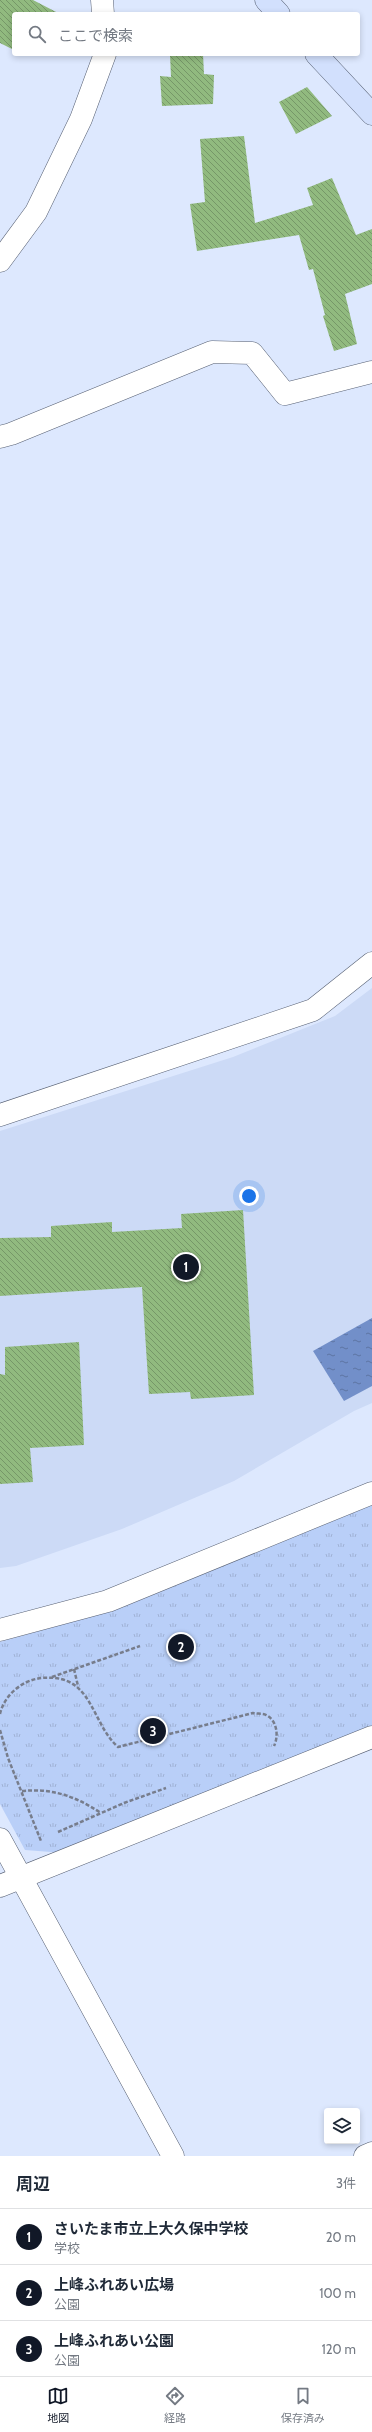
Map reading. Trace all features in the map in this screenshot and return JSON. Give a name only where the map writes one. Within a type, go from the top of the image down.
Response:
[{"type":"main road","points":[[266,0],[277,12]]},
{"type":"main road","points":[[318,56],[372,114]]},
{"type":"street","points":[[102,0],[103,12]]},
{"type":"street","points":[[0,261],[36,212],[81,119],[104,56]]},
{"type":"street","points":[[0,437],[11,434],[212,352],[252,353],[285,394],[372,372]]},
{"type":"street","points":[[0,1116],[313,1010],[372,963]]},
{"type":"street","points":[[0,1630],[108,1600],[372,1493]]},
{"type":"street","points":[[10,1882],[372,1737]]},
{"type":"street","points":[[0,1839],[10,1882],[173,2156]]},
{"type":"street","points":[[365,2156],[372,2153]]},
{"type":"path","points":[[50,1677],[140,1646]]},
{"type":"path","points":[[74,1669],[78,1686],[110,1740],[118,1747],[253,1713],[266,1714],[274,1722],[277,1734],[275,1744],[271,1749]]},
{"type":"path","points":[[0,1714],[8,1697],[20,1685],[36,1678],[50,1677],[67,1679],[78,1686]]},
{"type":"path","points":[[0,1730],[41,1839],[47,1836]]},
{"type":"path","points":[[54,1833],[169,1787]]},
{"type":"path","points":[[22,1791],[57,1792],[87,1804],[101,1813]]},
{"type":"shaded area","points":[[372,988],[372,1403],[354,1411],[234,1481],[122,1529],[16,1566],[0,1568],[0,1131],[233,1057],[335,1016]]},
{"type":"green space","points":[[372,1505],[372,1725],[64,1853],[25,1850],[0,1804],[0,1642],[121,1608]]},
{"type":"water","points":[[372,1318],[372,1386],[344,1401],[313,1351]]},
{"type":"building","points":[[0,0],[33,0],[56,12],[12,12],[12,49],[0,43]]},
{"type":"building","points":[[170,56],[203,56],[204,74],[214,75],[213,104],[162,106],[160,76],[171,77]]},
{"type":"building","points":[[307,87],[332,116],[296,134],[279,102]]},
{"type":"building","points":[[244,136],[255,223],[313,205],[307,188],[332,178],[356,235],[372,229],[372,284],[345,294],[357,344],[334,351],[323,316],[325,315],[313,269],[309,270],[299,235],[197,251],[190,204],[205,202],[200,139]]},
{"type":"building","points":[[243,1210],[254,1395],[191,1399],[190,1392],[149,1394],[142,1287],[0,1296],[0,1238],[51,1237],[51,1226],[112,1222],[112,1232],[182,1228],[181,1214]]},
{"type":"building","points":[[79,1342],[84,1445],[30,1448],[33,1482],[0,1484],[0,1374],[5,1375],[5,1347]]},
{"type":"place","name":"さいたま市立上大久保中学校","points":[[186,1267]]},
{"type":"place","name":"上峰ふれあい広場","points":[[181,1647]]},
{"type":"place","name":"上峰ふれあい公園","points":[[153,1731]]}]
